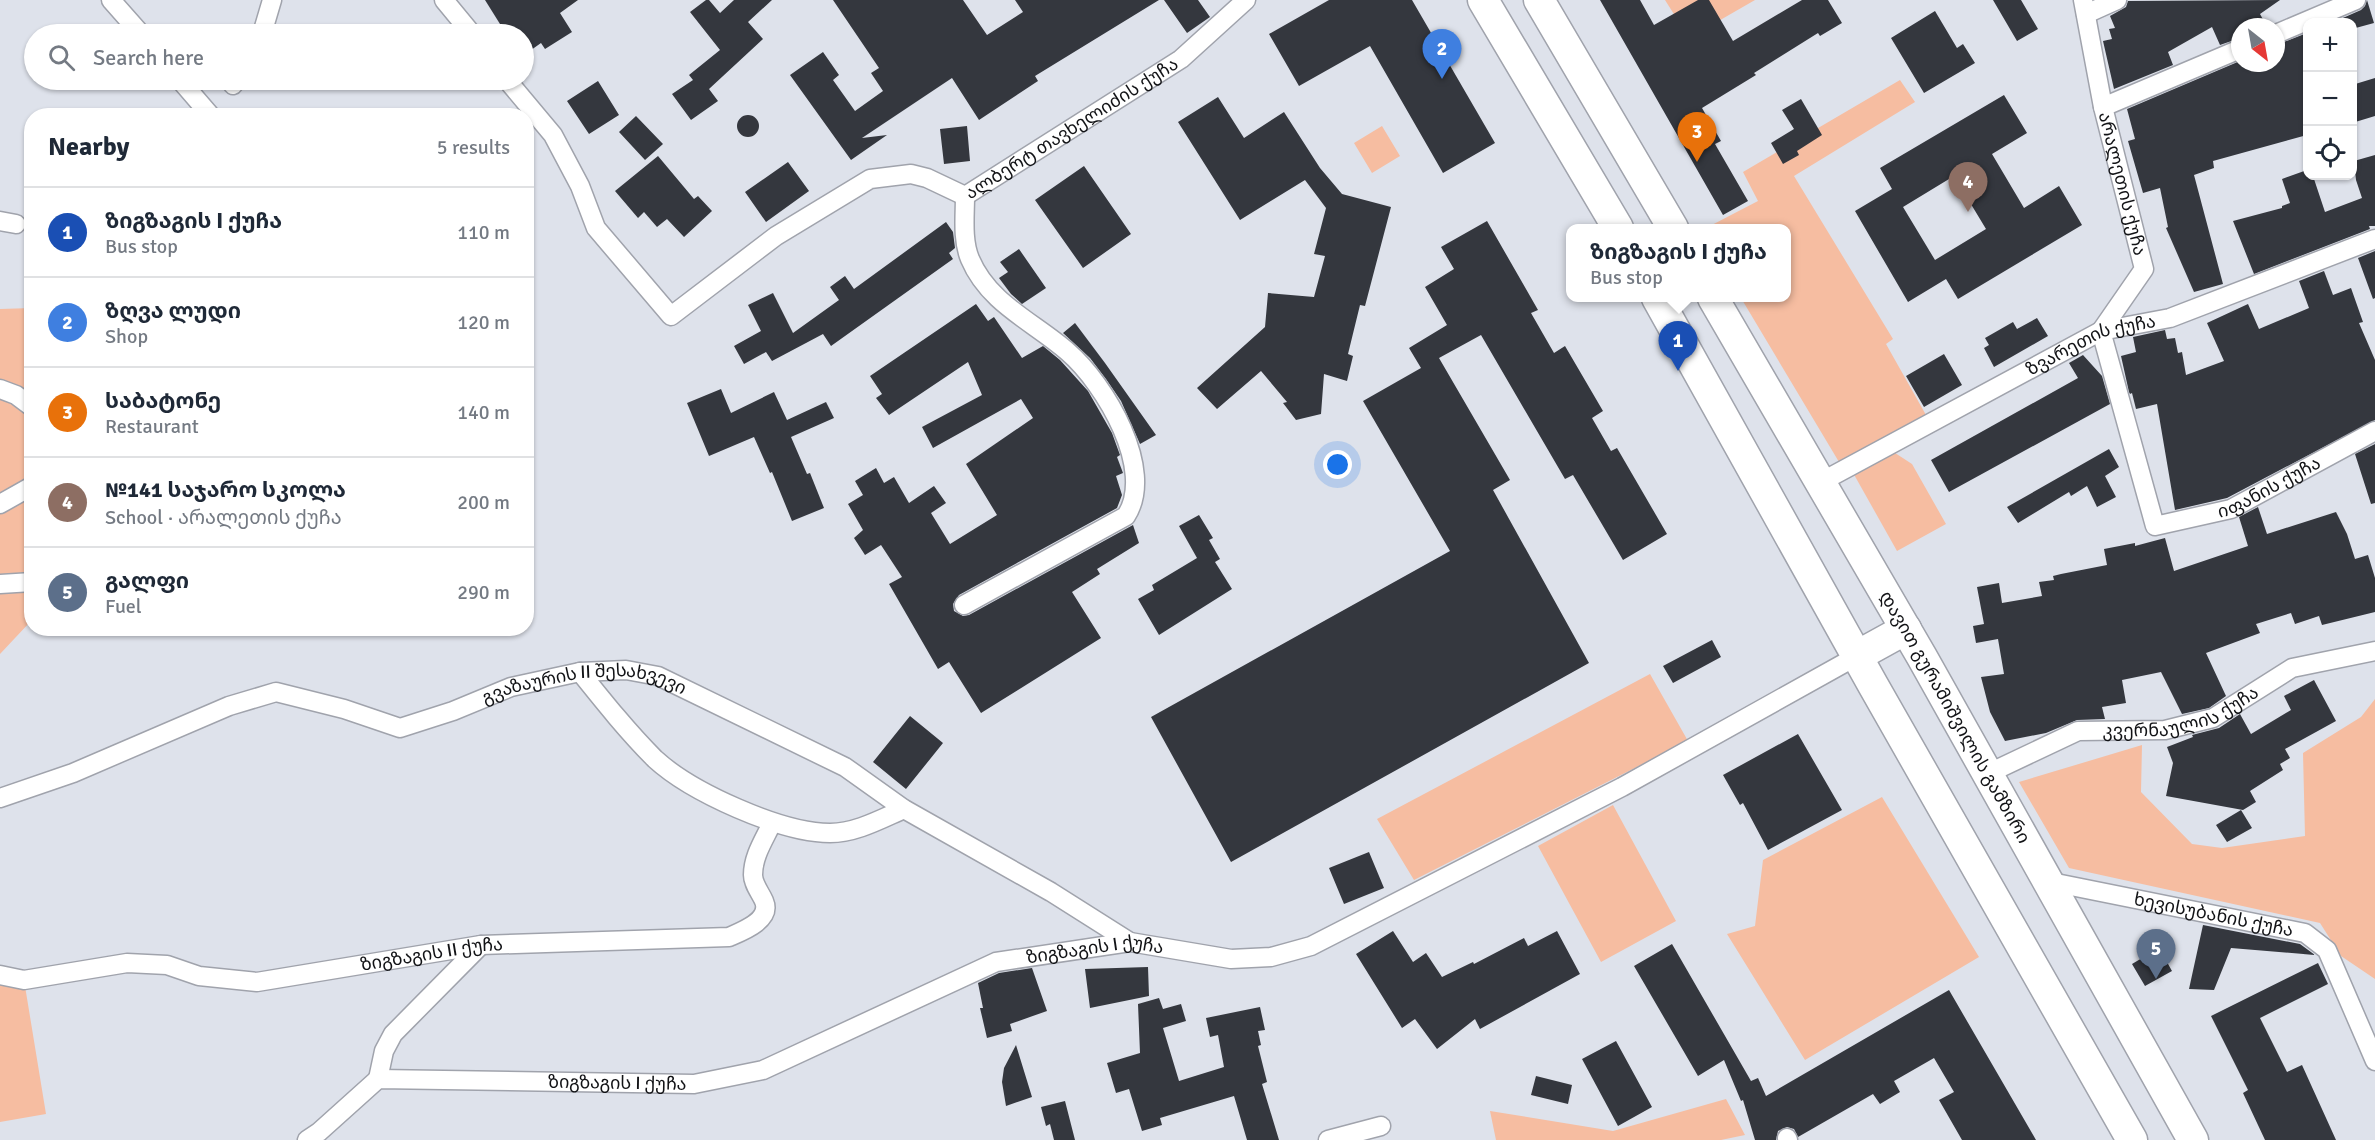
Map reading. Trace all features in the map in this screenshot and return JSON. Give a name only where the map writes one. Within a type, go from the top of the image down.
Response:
[{"type":"main road","points":[[1483,0],[1616,224]]},
{"type":"main road","points":[[1539,0],[1671,224]]},
{"type":"main road","points":[[1660,302],[1857,656],[2132,1140]]},
{"type":"main road","name":"დავით გურამიშვილის გამზირი","points":[[1716,302],[1906,629],[2193,1140]]},
{"type":"main road","points":[[1857,656],[1906,629]]},
{"type":"street","points":[[111,0],[132,24]]},
{"type":"street","points":[[265,24],[272,0]]},
{"type":"street","points":[[444,0],[464,24]]},
{"type":"street","name":"ალბერტ თავხელიძის ქუჩა","points":[[534,112],[553,135],[580,186],[596,228],[671,316],[776,236],[870,178],[910,174],[927,178],[965,196],[1181,59],[1246,0]]},
{"type":"street","points":[[2084,7],[2116,0]]},
{"type":"street","points":[[2285,30],[2356,0]]},
{"type":"street","name":"არალეთის ქუჩა","points":[[2084,7],[2103,107],[2144,269],[2101,331]]},
{"type":"street","points":[[2103,107],[2231,53]]},
{"type":"street","points":[[189,90],[204,108]]},
{"type":"street","name":"ალბერტ თავხელიძის ქუჩა","points":[[515,90],[530,108]]},
{"type":"street","points":[[964,605],[1126,516],[1136,496],[1134,462],[1120,422],[1087,371],[1068,351],[1022,320],[991,292],[970,259],[966,241],[965,196]]},
{"type":"street","name":"ზვარეთის ქუჩა","points":[[1821,482],[2101,331],[2170,318],[2375,239]]},
{"type":"street","name":"იფანის ქუჩა","points":[[2101,331],[2156,526],[2231,509],[2375,431]]},
{"type":"street","points":[[0,389],[24,401]]},
{"type":"street","points":[[0,504],[24,490]]},
{"type":"street","points":[[0,584],[24,582]]},
{"type":"street","name":"კვერნაულის ქუჩა","points":[[1987,774],[2078,731],[2165,730],[2213,718],[2292,668],[2375,651]]},
{"type":"street","name":"ზიგზაგის I ქუჩა","points":[[378,1079],[694,1084],[762,1070],[996,962],[1130,942],[1231,959],[1271,957],[1311,946],[1622,787],[1857,656]]},
{"type":"street","name":"გვაზაურის II შესახვევი","points":[[0,798],[73,774],[229,706],[276,692],[344,709],[400,728],[453,711],[511,687],[580,672],[626,670],[658,676],[845,767],[904,809],[1051,892],[1130,942]]},
{"type":"street","points":[[580,672],[613,714],[657,760],[703,791],[772,823],[795,829],[832,833],[865,826],[904,809]]},
{"type":"street","name":"ზიგზაგის II ქუჩა","points":[[0,975],[24,980],[127,963],[167,964],[199,976],[257,982],[481,945],[729,936],[748,929],[762,917],[765,904],[753,878],[754,859],[772,823]]},
{"type":"street","name":"ხევისუბანის ქუჩა","points":[[2046,881],[2305,933],[2327,950],[2375,1061]]},
{"type":"street","points":[[306,1140],[319,1132],[378,1079],[384,1050],[393,1034],[481,945]]},
{"type":"street","points":[[1328,1140],[1381,1126]]},
{"type":"shaded area","points":[[1665,0],[1755,0],[1689,38]]},
{"type":"shaded area","points":[[1900,80],[1915,102],[1794,176],[1893,339],[1886,344],[1926,415],[1839,462],[1743,302],[1791,302],[1791,224],[1714,224],[1758,201],[1743,172]]},
{"type":"shaded area","points":[[1382,126],[1400,156],[1372,173],[1354,143]]},
{"type":"shaded area","points":[[24,308],[24,628],[0,654],[0,309]]},
{"type":"shaded area","points":[[1892,451],[1912,464],[1946,524],[1897,551],[1852,471]]},
{"type":"shaded area","points":[[1650,674],[1688,741],[1414,880],[1377,819]]},
{"type":"shaded area","points":[[2375,699],[2375,979],[2341,956],[2320,923],[2069,868],[2019,782],[2142,745],[2141,792],[2192,844],[2222,848],[2305,836],[2303,753],[2361,717]]},
{"type":"shaded area","points":[[1882,797],[1979,957],[1805,1060],[1727,934],[1755,926],[1763,860]]},
{"type":"shaded area","points":[[1613,805],[1676,921],[1601,962],[1538,846]]},
{"type":"shaded area","points":[[0,975],[24,980],[46,1114],[0,1122]]},
{"type":"shaded area","points":[[1726,1099],[1745,1135],[1721,1140],[1496,1140],[1490,1111],[1613,1131]]},
{"type":"building","points":[[485,0],[578,0],[560,13],[572,32],[545,49],[541,43],[534,48],[534,24],[500,24]]},
{"type":"building","points":[[709,0],[720,13],[734,0],[772,0],[748,22],[763,39],[709,89],[718,101],[691,120],[672,94],[693,80],[689,75],[720,50],[690,12]]},
{"type":"building","points":[[833,0],[963,0],[987,35],[1023,12],[1015,0],[1159,0],[1035,76],[1038,81],[979,120],[952,78],[862,138],[887,135],[851,160],[790,75],[823,52],[839,75],[833,80],[855,111],[883,91],[871,73],[879,68]]},
{"type":"building","points":[[1164,0],[1198,0],[1210,17],[1187,33]]},
{"type":"building","points":[[1329,0],[1412,0],[1495,143],[1443,173],[1370,46],[1299,86],[1269,34]]},
{"type":"building","points":[[1600,0],[1640,0],[1654,25],[1698,0],[1709,0],[1733,41],[1802,0],[1828,0],[1842,23],[1820,36],[1818,33],[1702,108],[1721,141],[1715,144],[1748,201],[1723,215]]},
{"type":"building","points":[[1993,0],[2021,0],[2038,29],[2017,41]]},
{"type":"building","points":[[2280,0],[2260,14],[2262,18],[2231,18],[2231,41],[2220,45],[2212,27],[2168,52],[2173,65],[2114,89],[2103,41],[2112,39],[2109,29],[2115,28],[2110,16],[2126,7],[2128,1]]},
{"type":"building","points":[[2367,0],[2374,23],[2357,28],[2357,18],[2343,18],[2361,10]]},
{"type":"building","points":[[1935,11],[1957,48],[1963,44],[1975,63],[1924,93],[1891,38]]},
{"type":"building","points":[[2303,35],[2303,136],[2213,161],[2214,168],[2194,175],[2223,284],[2194,292],[2166,228],[2168,227],[2160,188],[2143,193],[2128,141],[2135,139],[2127,109],[2231,65],[2231,72],[2285,72],[2285,42]]},
{"type":"building","points":[[2375,78],[2375,116],[2357,121],[2357,83]]},
{"type":"building","points":[[598,81],[619,115],[589,134],[567,101]]},
{"type":"building","points":[[2004,95],[2027,133],[1992,154],[2024,208],[2059,186],[2082,225],[1958,299],[1946,279],[1908,302],[1855,211],[1892,189],[1880,168]],"holes":[[[1954,176],[1986,229],[1935,260],[1903,207]]]},
{"type":"building","points":[[1218,97],[1244,138],[1284,112],[1320,168],[1342,194],[1391,207],[1365,306],[1360,305],[1348,354],[1353,356],[1347,381],[1324,374],[1321,414],[1296,420],[1283,403],[1287,402],[1261,371],[1217,409],[1197,388],[1265,327],[1268,293],[1314,297],[1325,256],[1314,254],[1326,208],[1305,180],[1240,220],[1178,122]]},
{"type":"building","points":[[1801,99],[1822,135],[1797,151],[1799,155],[1783,164],[1771,143],[1794,129],[1782,110]]},
{"type":"building","points":[[748,115],[756,118],[759,126],[756,134],[748,137],[740,134],[737,126],[740,118]]},
{"type":"building","points":[[636,116],[663,144],[645,160],[619,132]]},
{"type":"building","points":[[967,126],[970,161],[944,164],[940,129]]},
{"type":"building","points":[[2375,155],[2375,226],[2369,226],[2370,229],[2254,274],[2233,221],[2282,208],[2290,203],[2282,179],[2303,171],[2303,180],[2314,180],[2325,212],[2362,198],[2356,180],[2357,160]]},
{"type":"building","points":[[658,156],[694,199],[698,196],[712,211],[684,237],[667,219],[657,227],[644,212],[638,218],[615,191]]},
{"type":"building","points":[[788,162],[809,191],[766,222],[745,192]]},
{"type":"building","points":[[1084,166],[1131,234],[1083,268],[1035,200]]},
{"type":"building","points":[[1487,221],[1538,310],[1531,313],[1554,353],[1565,346],[1603,411],[1592,418],[1611,451],[1617,448],[1667,534],[1623,560],[1573,475],[1565,479],[1481,335],[1439,358],[1510,480],[1493,490],[1589,663],[1231,862],[1151,717],[1450,551],[1363,401],[1421,368],[1409,348],[1447,325],[1425,287],[1454,269],[1441,247]]},
{"type":"building","points":[[946,222],[953,232],[955,248],[949,253],[953,259],[831,346],[823,334],[772,361],[766,352],[744,364],[734,346],[761,331],[748,305],[773,293],[793,333],[839,300],[830,287],[845,276],[854,289]]},
{"type":"building","points":[[1019,249],[1046,288],[1022,304],[999,278],[1008,272],[1000,262]]},
{"type":"building","points":[[2375,251],[2375,298],[2373,299],[2358,258]]},
{"type":"building","points":[[2324,271],[2333,295],[2351,288],[2363,322],[2359,323],[2375,360],[2375,420],[2227,498],[2175,510],[2157,404],[2136,409],[2132,393],[2129,392],[2121,356],[2136,352],[2133,337],[2165,330],[2167,339],[2175,338],[2178,353],[2182,352],[2186,375],[2224,361],[2207,323],[2248,304],[2259,329],[2309,308],[2299,281]]},
{"type":"building","points":[[976,304],[988,321],[994,317],[1022,358],[1043,346],[1060,360],[1088,391],[1112,433],[1120,455],[1117,457],[1123,473],[1116,476],[1122,495],[1117,508],[959,595],[953,604],[954,611],[963,616],[969,615],[1133,525],[1139,543],[1097,569],[1100,574],[1072,592],[1101,638],[981,713],[949,662],[938,669],[889,584],[902,577],[881,545],[865,555],[854,538],[863,530],[848,504],[863,495],[855,481],[876,468],[884,483],[894,477],[909,503],[934,486],[946,503],[931,513],[950,544],[997,515],[966,464],[1033,418],[1021,399],[933,448],[922,427],[982,395],[968,362],[889,415],[876,398],[882,394],[870,376]]},
{"type":"building","points":[[2037,318],[2048,336],[1994,367],[1984,348],[1989,345],[1985,338],[2013,322],[2017,329]]},
{"type":"building","points":[[1075,323],[1156,435],[1140,444],[1121,401],[1106,379],[1090,358],[1063,333]]},
{"type":"building","points":[[1944,354],[1962,385],[1924,407],[1906,376]]},
{"type":"building","points":[[2083,355],[2102,376],[2110,404],[1949,492],[1931,460],[2078,378],[2069,363]]},
{"type":"building","points":[[721,389],[731,413],[774,392],[787,420],[826,402],[834,418],[791,437],[807,474],[810,473],[824,508],[792,521],[772,472],[770,473],[754,437],[709,456],[687,403]]},
{"type":"building","points":[[2375,444],[2375,503],[2371,504],[2355,454]]},
{"type":"building","points":[[2109,449],[2119,467],[2105,476],[2116,497],[2097,507],[2087,486],[2071,496],[2069,492],[2018,523],[2007,507]]},
{"type":"building","points":[[2258,507],[2267,534],[2336,512],[2347,534],[2355,559],[2368,555],[2375,578],[2375,612],[2322,625],[2319,616],[2295,624],[2291,613],[2256,624],[2260,633],[2206,653],[2226,696],[2209,708],[2182,714],[2161,672],[2122,680],[2126,703],[2102,707],[2105,719],[2077,720],[2046,733],[2005,741],[1990,712],[1981,677],[2004,674],[1998,639],[1976,643],[1973,626],[1984,624],[1977,587],[1999,583],[2002,603],[2042,596],[2039,582],[2054,580],[2053,576],[2061,574],[2107,565],[2104,549],[2135,543],[2135,546],[2165,538],[2174,571],[2248,546],[2239,517]]},
{"type":"building","points":[[1199,515],[1213,538],[1209,540],[1220,559],[1215,562],[1232,589],[1159,635],[1138,599],[1154,590],[1152,585],[1197,558],[1179,526]]},
{"type":"building","points":[[1712,640],[1721,657],[1673,683],[1663,666]]},
{"type":"building","points":[[2314,680],[2336,721],[2285,749],[2290,758],[2280,764],[2283,770],[2250,791],[2256,802],[2243,810],[2166,796],[2173,763],[2167,747],[2193,737],[2192,735],[2219,728],[2240,714],[2251,734],[2291,710],[2284,696]]},
{"type":"building","points":[[910,716],[943,743],[906,789],[873,762]]},
{"type":"building","points":[[1798,734],[1842,810],[1768,850],[1743,803],[1740,805],[1723,775]]},
{"type":"building","points":[[2241,810],[2252,828],[2227,842],[2216,825]]},
{"type":"building","points":[[1369,852],[1384,888],[1344,904],[1329,868]]},
{"type":"building","points":[[2203,925],[2300,944],[2315,955],[2231,948],[2214,990],[2189,989]]},
{"type":"building","points":[[1393,931],[1413,962],[1426,953],[1442,977],[1473,962],[1474,964],[1524,938],[1528,946],[1557,931],[1580,974],[1480,1029],[1475,1019],[1437,1049],[1415,1019],[1402,1028],[1356,954]]},
{"type":"building","points":[[1672,944],[1751,1081],[1758,1078],[1766,1096],[1949,990],[2036,1140],[1962,1140],[1939,1100],[1954,1092],[1934,1058],[1894,1081],[1900,1092],[1880,1104],[1873,1094],[1798,1137],[1794,1129],[1787,1127],[1778,1131],[1776,1140],[1755,1140],[1743,1100],[1741,1101],[1724,1060],[1698,1076],[1634,966]]},
{"type":"building","points":[[2159,948],[2172,971],[2145,986],[2132,964]]},
{"type":"building","points":[[2318,963],[2328,984],[2260,1018],[2287,1072],[2302,1065],[2336,1140],[2265,1140],[2243,1093],[2248,1090],[2211,1016]]},
{"type":"building","points":[[1148,967],[1149,996],[1090,1008],[1085,969]]},
{"type":"building","points":[[1032,968],[1047,1011],[1010,1024],[1012,1031],[987,1038],[980,1008],[983,1008],[978,983],[999,973]]},
{"type":"building","points":[[1159,998],[1163,1009],[1181,1004],[1186,1021],[1163,1028],[1179,1081],[1224,1067],[1218,1035],[1210,1037],[1206,1018],[1260,1007],[1265,1030],[1258,1031],[1261,1045],[1258,1046],[1267,1082],[1262,1084],[1279,1140],[1247,1140],[1234,1096],[1160,1118],[1162,1125],[1142,1131],[1129,1089],[1116,1093],[1107,1063],[1140,1053],[1138,1004]]},
{"type":"building","points":[[1616,1041],[1652,1107],[1618,1126],[1582,1059]]},
{"type":"building","points":[[1016,1045],[1032,1097],[1006,1106],[1002,1082],[1004,1068]]},
{"type":"building","points":[[1536,1076],[1572,1085],[1568,1104],[1531,1095]]},
{"type":"building","points":[[1065,1101],[1075,1140],[1054,1140],[1050,1124],[1046,1126],[1041,1107]]},
{"type":"place","name":"ზღვა ლუდი","points":[[1442,79]]},
{"type":"place","name":"საბატონე","points":[[1697,162]]},
{"type":"place","name":"№141 საჯარო სკოლა","points":[[1968,212]]},
{"type":"place","name":"ზიგზაგის I ქუჩა","points":[[1678,371]]},
{"type":"place","name":"გალფი","points":[[2156,979]]}]
